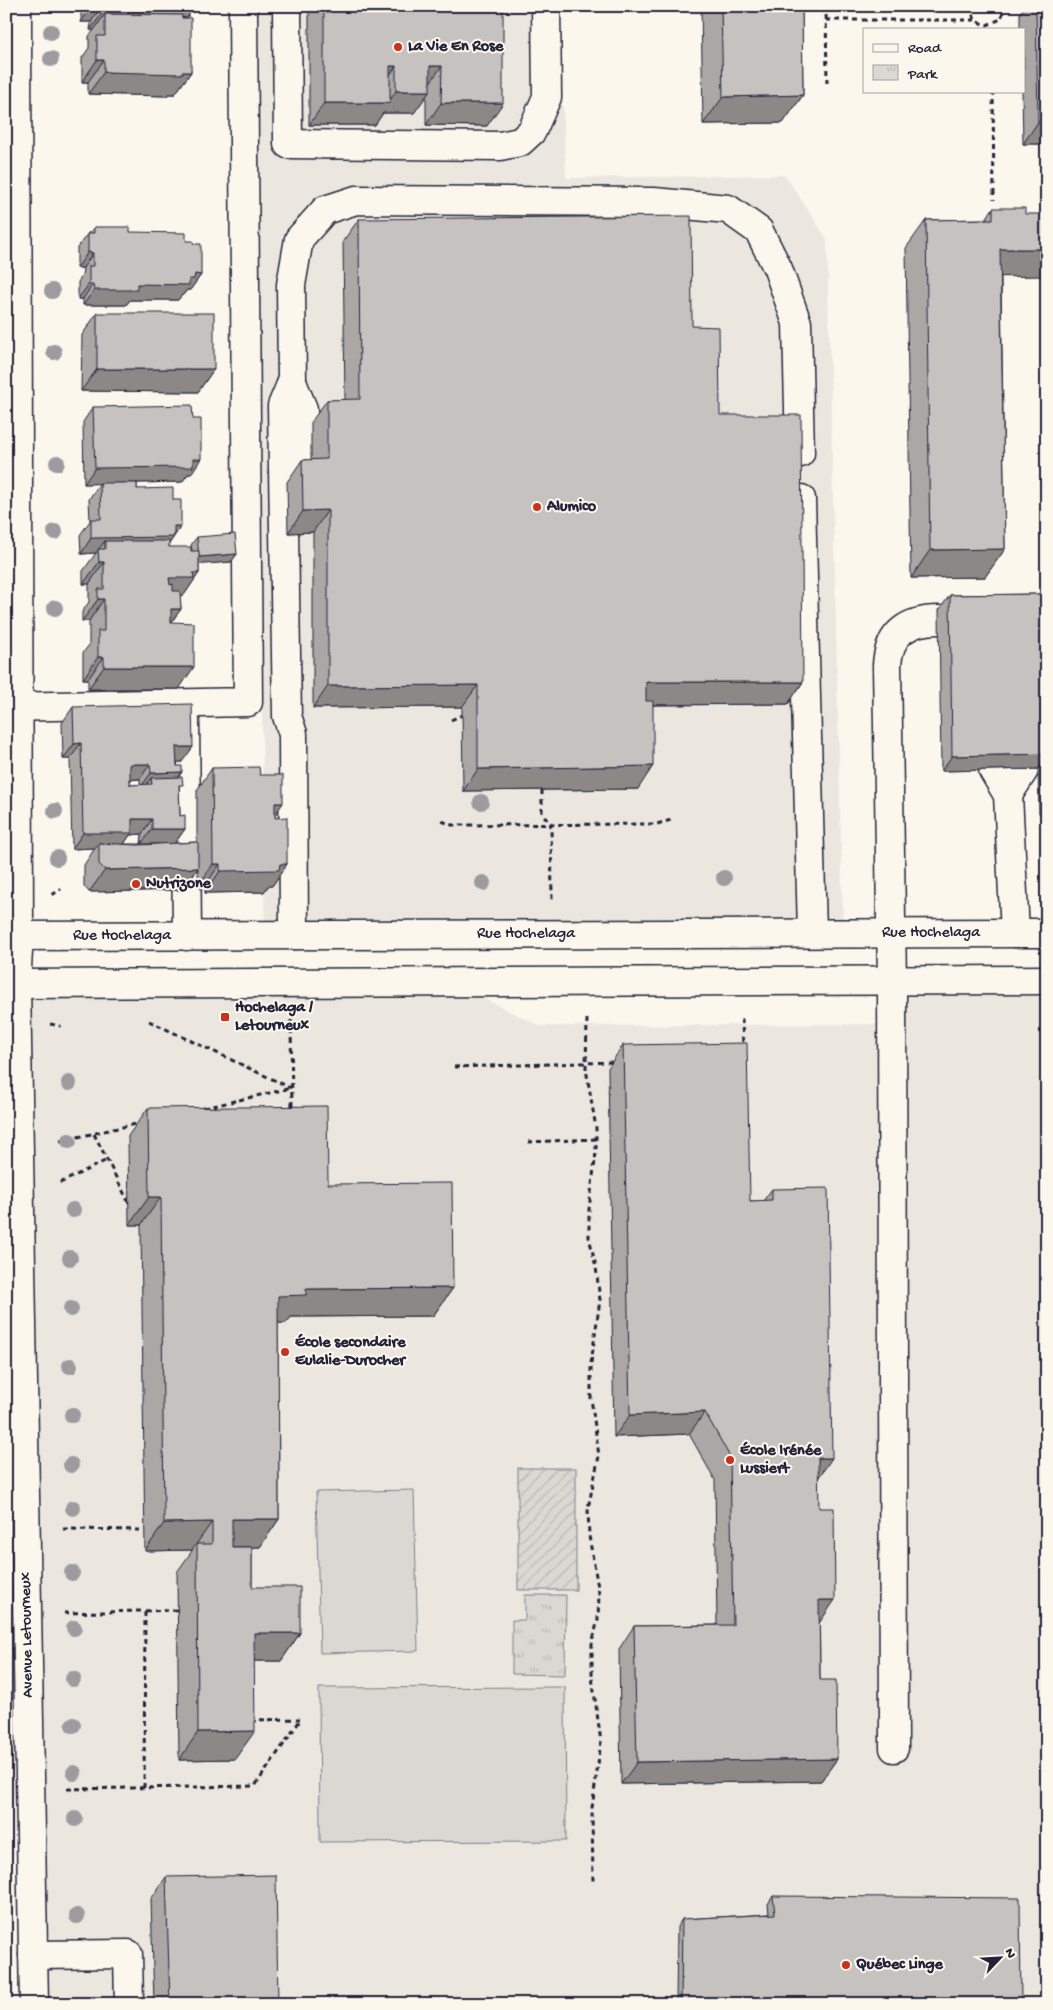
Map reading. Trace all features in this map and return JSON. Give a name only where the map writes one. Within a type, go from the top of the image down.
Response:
[{"type":"main road","name":"Avenue Letourneux","points":[[17,6],[12,707],[13,936],[11,984],[13,1224],[34,2004]]},
{"type":"main road","points":[[243,6],[248,702]]},
{"type":"main road","points":[[287,6],[288,144],[500,146],[520,142],[532,131],[547,97],[546,6]]},
{"type":"main road","points":[[303,481],[303,410],[292,382],[291,285],[299,239],[326,210],[356,200],[654,202],[728,209],[758,231],[778,270],[797,323],[812,934]]},
{"type":"main road","points":[[292,382],[282,406],[287,716],[293,734],[294,935]]},
{"type":"main road","points":[[894,1748],[892,981],[887,656],[894,639],[906,626],[918,622],[939,620]]},
{"type":"main road","points":[[12,707],[287,702]]},
{"type":"main road","points":[[185,704],[187,936]]},
{"type":"main road","points":[[993,770],[1008,795],[1014,933]]},
{"type":"main road","points":[[1008,795],[1024,770]]},
{"type":"main road","name":"Rue Hochelaga","points":[[13,936],[1047,933]]},
{"type":"main road","points":[[11,984],[1047,980]]},
{"type":"main road","points":[[33,1955],[128,1954],[129,2004]]},
{"type":"path","points":[[826,6],[827,86]]},
{"type":"path","points":[[970,6],[975,20],[981,24],[992,26],[1001,19],[1005,6]]},
{"type":"path","points":[[826,20],[975,20]]},
{"type":"path","points":[[993,92],[994,200]]},
{"type":"path","points":[[451,720],[462,716]]},
{"type":"path","points":[[542,790],[542,814],[551,823],[552,900]]},
{"type":"path","points":[[442,821],[452,825],[551,823],[657,824],[671,820]]},
{"type":"path","points":[[52,895],[61,888]]},
{"type":"path","points":[[587,1019],[586,1062],[596,1139],[589,1209],[589,1237],[596,1267],[600,1300],[591,1363],[591,1398],[599,1456],[588,1508],[590,1536],[599,1593],[598,1619],[592,1644],[592,1677],[600,1742],[592,1808],[593,1884]]},
{"type":"path","points":[[742,1019],[743,1052]]},
{"type":"path","points":[[291,1020],[292,1115]]},
{"type":"path","points":[[149,1021],[292,1088]]},
{"type":"path","points":[[50,1024],[61,1026]]},
{"type":"path","points":[[454,1067],[624,1062]]},
{"type":"path","points":[[197,1110],[292,1088]]},
{"type":"path","points":[[60,1142],[141,1123]]},
{"type":"path","points":[[94,1134],[129,1203]]},
{"type":"path","points":[[528,1142],[596,1139]]},
{"type":"path","points":[[60,1183],[107,1160]]},
{"type":"path","points":[[63,1529],[144,1530]]},
{"type":"path","points":[[64,1613],[178,1610]]},
{"type":"path","points":[[144,1788],[145,1611]]},
{"type":"path","points":[[67,1789],[255,1786],[301,1719],[244,1720]]},
{"type":"shaded area","points":[[252,6],[559,6],[566,178],[785,175],[827,239],[843,933],[265,936]]},
{"type":"shaded area","points":[[1047,980],[1047,2004],[34,2004],[16,984],[452,983],[540,1026],[902,1024],[892,981]]},
{"type":"green space","points":[[518,1468],[576,1468],[576,1590],[518,1590]]},
{"type":"green space","points":[[414,1490],[418,1651],[320,1653],[316,1492]]},
{"type":"green space","points":[[525,1595],[566,1595],[565,1675],[512,1674],[512,1620],[525,1620]]},
{"type":"green space","points":[[565,1687],[566,1841],[320,1842],[319,1688]]},
{"type":"building","points":[[106,6],[191,6],[191,8],[106,8]]},
{"type":"building","name":"La Vie En Rose","points":[[324,6],[503,6],[503,103],[441,103],[442,66],[430,66],[430,91],[396,91],[396,66],[390,66],[390,103],[324,103]]},
{"type":"building","points":[[721,6],[802,6],[803,95],[723,97]]},
{"type":"building","points":[[1036,6],[1047,6],[1047,122],[1038,122]]},
{"type":"building","points":[[105,14],[182,15],[182,18],[191,18],[191,72],[182,72],[182,74],[104,72],[104,60],[97,60],[97,36],[105,36]]},
{"type":"building","points":[[993,208],[1025,208],[1025,214],[1047,214],[1047,249],[1000,249],[1005,549],[930,550],[926,220],[993,219]]},
{"type":"building","name":"Alumico","points":[[691,216],[692,326],[719,327],[720,415],[801,415],[803,682],[646,682],[646,701],[653,701],[653,766],[478,769],[478,685],[328,686],[328,510],[303,511],[302,460],[327,459],[327,400],[360,399],[359,219]]},
{"type":"building","points":[[94,227],[130,227],[130,232],[186,233],[186,241],[201,244],[201,275],[195,274],[194,279],[189,279],[189,285],[137,284],[137,290],[94,290],[93,284],[89,284],[89,266],[93,266],[93,253],[88,252],[88,233],[94,233]]},
{"type":"building","points":[[97,313],[214,313],[214,369],[97,369]]},
{"type":"building","points":[[192,405],[193,419],[201,419],[201,459],[193,459],[193,467],[95,468],[93,407]]},
{"type":"building","points":[[100,483],[137,483],[137,489],[173,488],[173,500],[181,500],[181,526],[174,526],[174,537],[91,538],[91,519],[101,519]]},
{"type":"building","points":[[235,534],[237,554],[199,557],[197,537]]},
{"type":"building","points":[[105,541],[169,541],[169,547],[191,547],[191,551],[199,551],[199,573],[193,573],[194,578],[169,578],[170,585],[173,584],[173,591],[180,591],[181,609],[171,609],[171,622],[194,623],[194,667],[104,667],[104,657],[98,657],[98,631],[104,631],[104,599],[98,599],[98,589],[104,589],[104,562],[99,562],[98,549],[105,549]]},
{"type":"building","points":[[1047,594],[1047,754],[952,756],[950,595]]},
{"type":"building","points":[[192,704],[193,747],[176,747],[177,766],[182,766],[182,772],[151,773],[150,764],[130,764],[130,785],[152,784],[151,778],[182,777],[183,785],[179,785],[180,816],[185,815],[185,829],[152,829],[152,819],[132,819],[132,833],[83,833],[81,743],[74,744],[73,707]]},
{"type":"building","points":[[259,767],[260,775],[283,775],[283,803],[275,803],[275,818],[287,817],[287,864],[280,864],[279,870],[220,871],[220,864],[213,864],[212,768]]},
{"type":"building","points":[[198,842],[198,868],[105,870],[99,864],[99,843],[138,845]]},
{"type":"building","points":[[747,1043],[750,1201],[772,1200],[772,1189],[828,1188],[832,1458],[818,1458],[819,1508],[834,1508],[835,1600],[819,1600],[820,1680],[836,1680],[837,1759],[637,1762],[634,1626],[733,1625],[730,1457],[705,1412],[630,1415],[623,1045]]},
{"type":"building","points":[[327,1106],[328,1184],[452,1183],[453,1288],[306,1289],[306,1295],[278,1296],[279,1519],[232,1519],[232,1547],[252,1547],[252,1587],[300,1587],[300,1633],[254,1633],[255,1731],[198,1732],[197,1544],[212,1544],[212,1522],[164,1523],[161,1197],[149,1197],[148,1108]]},
{"type":"building","points":[[276,1875],[278,2004],[170,2004],[166,1877]]},
{"type":"building","name":"Québec Linge","points":[[773,1896],[1020,1898],[1021,2004],[681,2004],[682,1919],[775,1914]]},
{"type":"place","name":"La Vie En Rose","points":[[398,47]]},
{"type":"place","name":"Alumico","points":[[537,507]]},
{"type":"place","name":"Nutrizone","points":[[136,884]]},
{"type":"place","name":"Hochelaga / Letourneux","points":[[225,1017]]},
{"type":"place","name":"École secondaire Eulalie-Durocher","points":[[285,1352]]},
{"type":"place","name":"École Irénée Lussiert","points":[[730,1460]]},
{"type":"place","name":"Québec Linge","points":[[846,1965]]}]
